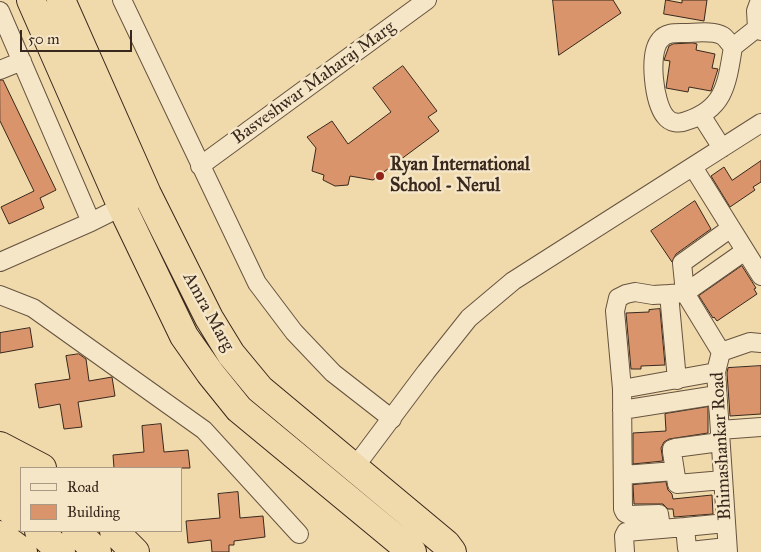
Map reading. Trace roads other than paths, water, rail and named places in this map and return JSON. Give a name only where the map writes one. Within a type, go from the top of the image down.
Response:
[{"type":"highway","name":"Amra Marg","points":[[31,0],[122,206],[184,336],[239,409],[412,552]]},
{"type":"highway","name":"Amra Marg","points":[[62,0],[147,194],[209,318],[231,354],[260,389],[446,544],[452,552]]},
{"type":"highway","points":[[0,446],[40,467]]},
{"type":"highway","points":[[0,475],[20,486]]},
{"type":"highway","points":[[0,503],[20,516]]},
{"type":"highway","points":[[40,532],[61,552]]},
{"type":"highway","points":[[77,532],[97,552]]},
{"type":"highway","points":[[115,532],[135,552]]},
{"type":"highway","points":[[0,535],[23,552]]},
{"type":"street","points":[[122,0],[257,283],[294,332],[333,373],[392,419]]},
{"type":"street","name":"Basveshwar Maharaj Marg","points":[[200,166],[427,0]]},
{"type":"street","points":[[733,47],[722,36],[712,34],[669,34],[661,38],[656,45],[654,54],[654,84],[658,102],[665,117],[671,121],[681,123],[695,119],[715,105],[723,94],[733,47],[759,30],[756,11],[760,0]]},
{"type":"street","points":[[0,11],[91,222]]},
{"type":"street","points":[[0,70],[22,61]]},
{"type":"street","points":[[700,115],[722,148]]},
{"type":"street","points":[[354,468],[469,318],[506,287],[761,123]]},
{"type":"street","points":[[693,167],[761,276]]},
{"type":"street","points":[[0,262],[91,222],[147,194]]},
{"type":"street","points":[[676,380],[677,294],[682,263],[731,228]]},
{"type":"street","points":[[661,528],[659,514],[629,515],[624,511],[622,389],[615,311],[618,298],[635,292],[653,295],[677,294],[745,252]]},
{"type":"street","points":[[677,294],[721,352]]},
{"type":"street","points":[[0,295],[33,308],[204,430],[299,534]]},
{"type":"street","name":"Bhimashankar Road","points":[[727,550],[716,372],[721,352],[750,342],[761,343]]},
{"type":"street","points":[[622,389],[716,372]]},
{"type":"street","points":[[622,410],[717,395]]},
{"type":"street","points":[[723,480],[677,484],[672,449],[761,427]]},
{"type":"street","points":[[623,475],[675,471]]},
{"type":"street","points":[[625,552],[624,536],[626,532],[726,523]]},
{"type":"street","points":[[685,527],[687,548],[690,550],[727,550]]},
{"type":"place","name":"Ryan International School - Nerul","points":[[380,176]]}]
